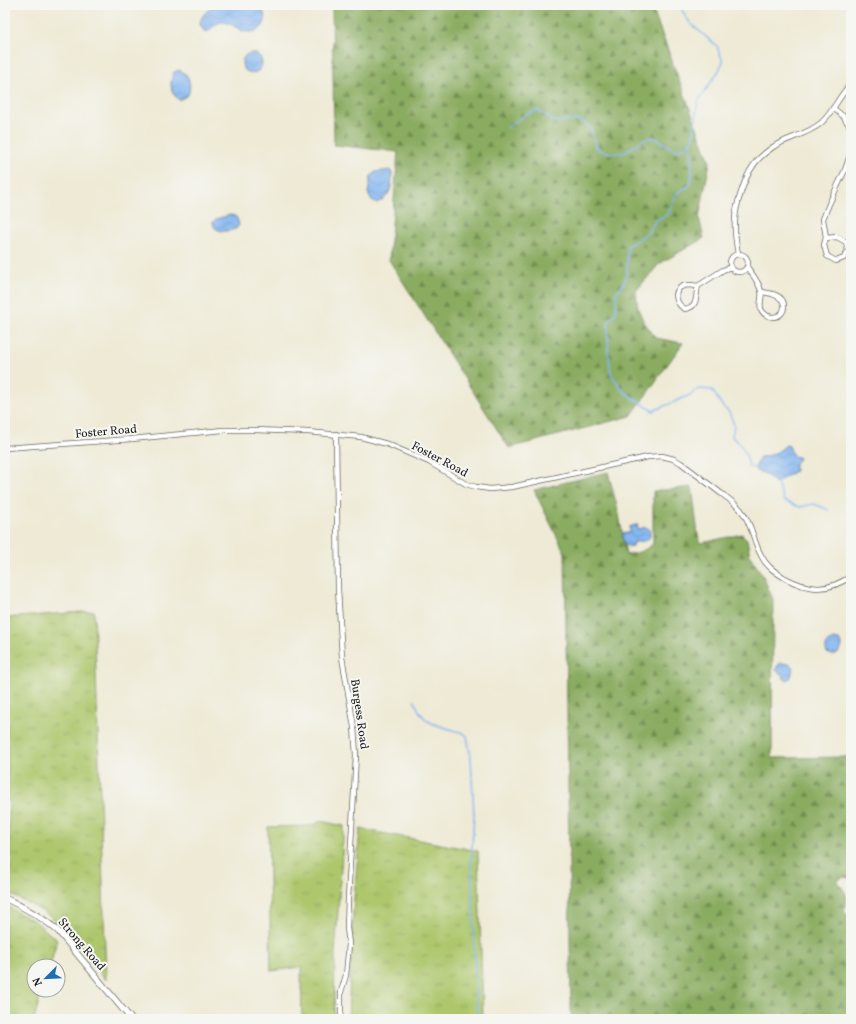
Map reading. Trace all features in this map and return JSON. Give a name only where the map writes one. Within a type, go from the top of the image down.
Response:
[{"type":"street","points":[[738,254],[734,220],[741,193],[753,166],[771,148],[786,140],[803,134],[823,121],[851,84]]},
{"type":"street","points":[[833,108],[844,116],[851,128]]},
{"type":"street","points":[[826,238],[836,237],[846,242],[848,250],[844,258],[836,261],[827,256],[824,245],[826,238],[824,219],[851,152]]},
{"type":"street","points":[[738,254],[742,254],[747,259],[746,267],[742,272],[736,271],[731,267],[730,263],[732,257],[738,254]]},
{"type":"street","points":[[698,286],[696,303],[685,309],[680,306],[676,299],[680,288],[685,286],[698,286],[723,270],[731,267]]},
{"type":"street","points":[[746,267],[757,281],[762,292],[760,304],[764,313],[774,318],[778,316],[783,310],[783,302],[776,295],[762,292]]},
{"type":"street","name":"Foster Road","points":[[5,448],[132,440],[223,430],[286,430],[336,434],[361,437],[387,444],[429,462],[466,484],[484,489],[512,487],[638,458],[657,456],[669,457],[681,463],[742,511],[749,523],[762,557],[774,571],[799,585],[818,588],[834,585],[851,576]]},
{"type":"street","name":"Burgess Road","points":[[336,434],[338,589],[342,657],[354,727],[356,755],[348,899],[347,928],[349,944],[346,975],[341,992],[341,1019]]},
{"type":"street","name":"Strong Road","points":[[5,898],[34,913],[51,924],[131,1019]]},
{"type":"green space","points":[[332,5],[651,5],[710,162],[699,218],[704,238],[659,264],[636,291],[638,309],[644,322],[656,338],[683,343],[631,416],[509,448],[389,260],[398,152],[334,145]]},
{"type":"green space","points":[[608,472],[619,514],[626,555],[641,551],[653,544],[653,491],[692,487],[698,535],[701,543],[742,534],[747,539],[750,556],[763,576],[773,599],[772,758],[851,757],[851,878],[843,877],[837,881],[847,898],[844,911],[851,919],[851,1019],[571,1019],[565,553],[534,490]]},
{"type":"green space","points":[[94,611],[106,980],[54,919],[39,909],[11,895],[5,674],[5,618]]},
{"type":"green space","points":[[320,821],[344,826],[335,953],[334,1019],[302,1019],[301,967],[271,971],[268,827],[309,826]]},
{"type":"green space","points":[[360,829],[478,851],[483,1019],[348,1019],[353,912]]},
{"type":"green space","points":[[5,905],[36,922],[57,940],[52,958],[26,958],[26,998],[40,998],[34,1019],[5,1019]]},
{"type":"water","points":[[259,5],[265,17],[263,26],[258,30],[247,32],[229,23],[221,22],[216,24],[207,32],[204,31],[200,21],[207,11],[215,6]]},
{"type":"water","points":[[252,53],[259,56],[262,63],[259,70],[252,73],[245,70],[242,63],[245,56]]},
{"type":"water","points":[[179,70],[185,74],[189,80],[190,88],[188,95],[179,100],[172,90],[171,79],[174,72]]},
{"type":"water","points":[[390,170],[392,173],[392,178],[390,191],[385,198],[376,203],[370,198],[368,193],[371,176],[375,172]]},
{"type":"water","points":[[230,215],[237,218],[239,225],[236,229],[221,231],[214,227],[213,222],[216,219]]},
{"type":"water","points":[[786,445],[789,446],[793,456],[798,457],[799,459],[795,463],[795,471],[776,483],[764,473],[756,471],[755,468],[760,457],[774,454]]},
{"type":"water","points":[[638,525],[637,528],[640,529],[645,527],[648,528],[650,535],[647,540],[634,542],[633,546],[629,547],[624,544],[622,536],[624,532],[629,533],[629,527]]},
{"type":"water","points":[[833,639],[839,640],[842,644],[839,652],[832,655],[827,653],[826,646],[829,641]]},
{"type":"water","points":[[781,663],[790,664],[793,668],[791,677],[787,680],[784,679],[782,674],[776,670],[777,666]]},
{"type":"waterway","points":[[507,128],[526,114],[538,110],[555,122],[577,120],[585,123],[591,130],[594,142],[599,150],[611,153],[624,153],[643,140],[653,137],[675,150],[686,147],[693,137],[698,101],[723,62],[717,46],[692,25],[685,16],[680,5]]},
{"type":"waterway","points":[[691,141],[692,175],[690,185],[677,193],[668,215],[656,220],[647,232],[627,246],[627,273],[624,283],[616,293],[616,313],[608,322],[608,350],[611,374],[624,392],[653,411],[688,396],[699,389],[712,390],[723,407],[729,412],[734,425],[732,437],[744,450],[749,467],[757,468]]},
{"type":"waterway","points":[[777,482],[784,501],[800,507],[814,504],[829,510]]},
{"type":"waterway","points":[[414,700],[419,711],[426,720],[463,733],[467,736],[471,758],[474,815],[471,861],[477,1019]]}]
